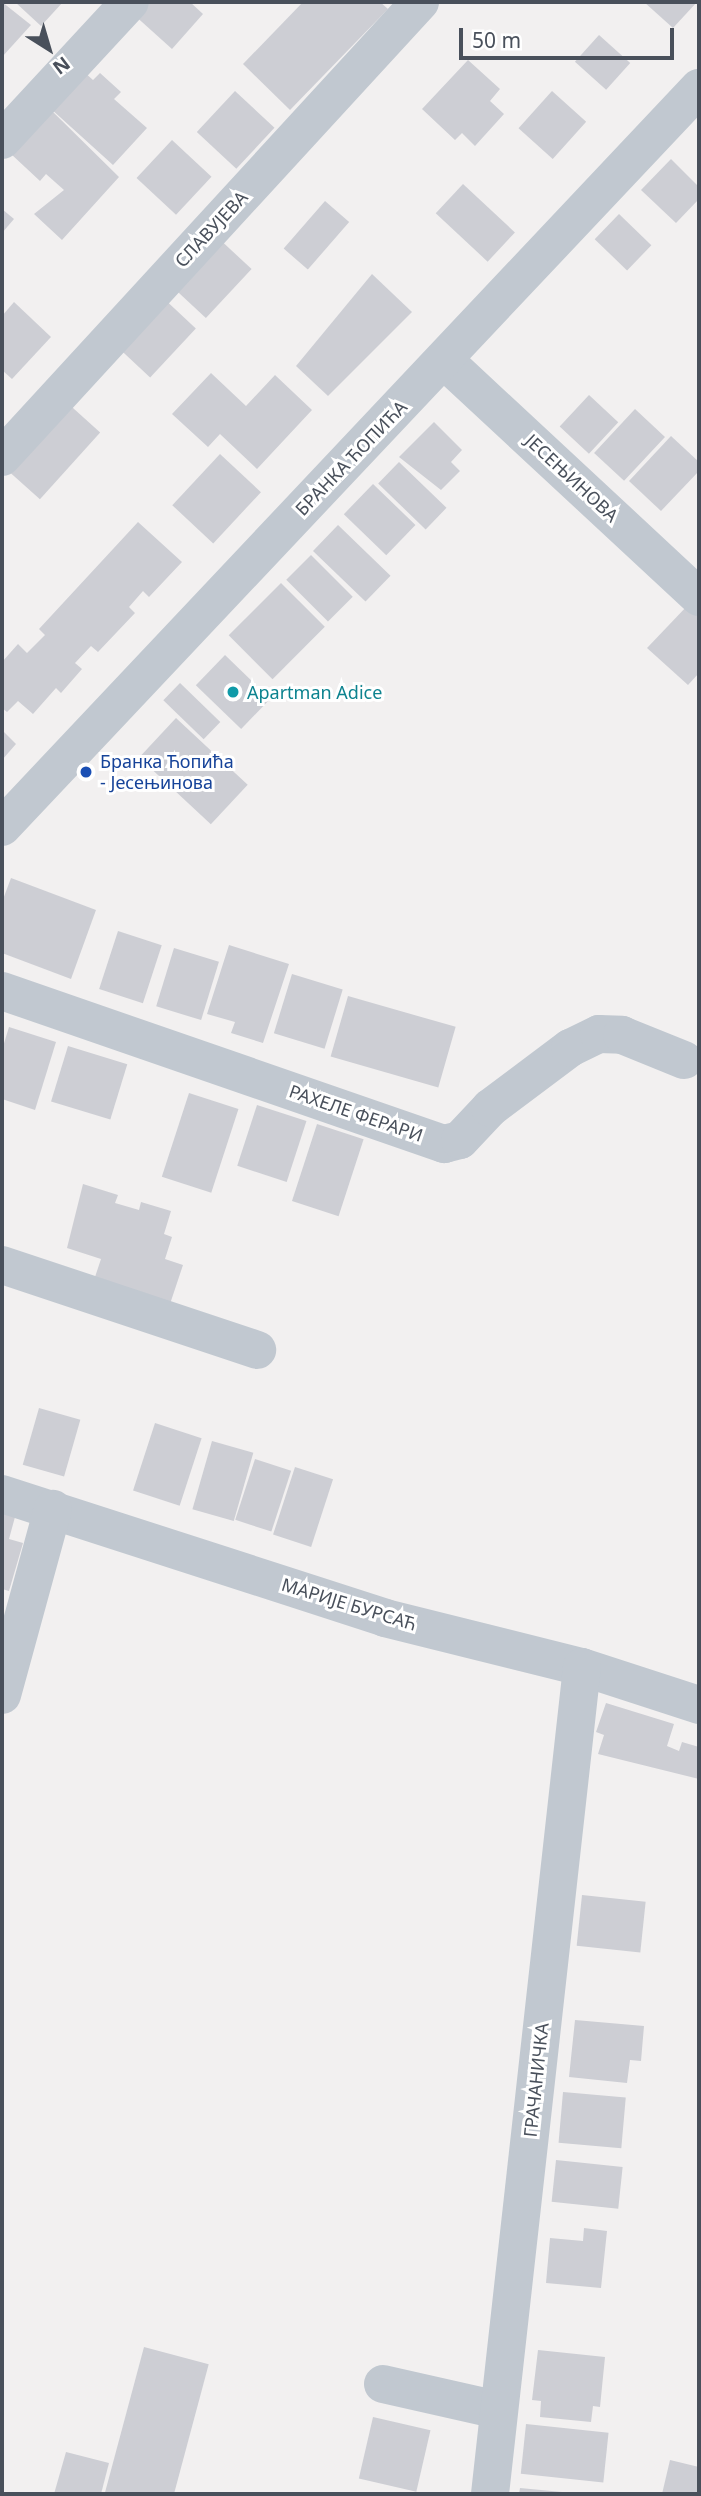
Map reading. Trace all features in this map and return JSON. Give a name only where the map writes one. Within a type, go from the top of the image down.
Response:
[{"type":"street","points":[[2,140],[130,2]]},
{"type":"street","name":"СЛАВУЈЕВА","points":[[2,457],[420,2]]},
{"type":"street","name":"БРАНКА ЋОПИЋА","points":[[2,827],[699,88]]},
{"type":"street","name":"ЈЕСЕЊИНОВА","points":[[444,360],[699,597]]},
{"type":"street","name":"РАХЕЛЕ ФЕРАРИ","points":[[2,991],[444,1144],[460,1140],[490,1108],[570,1048],[599,1034],[622,1035],[684,1060]]},
{"type":"street","points":[[2,1265],[257,1350]]},
{"type":"street","name":"МАРИЈЕ БУРСАЋ","points":[[2,1494],[385,1618],[583,1667],[699,1705]]},
{"type":"street","points":[[2,1695],[53,1509]]},
{"type":"street","name":"ГРАЧАНИЧКА","points":[[490,2494],[583,1667]]},
{"type":"street","points":[[383,2384],[498,2410]]},
{"type":"building","points":[[2,2],[31,25],[2,57]]},
{"type":"building","points":[[15,2],[63,2],[41,26]]},
{"type":"building","points":[[142,2],[190,2],[203,14],[172,49],[132,13]]},
{"type":"building","points":[[303,2],[380,2],[388,9],[290,110],[243,64]]},
{"type":"building","points":[[644,2],[697,2],[673,28]]},
{"type":"building","points":[[599,35],[630,63],[606,90],[575,62]]},
{"type":"building","points":[[468,60],[500,89],[490,101],[504,114],[475,146],[462,133],[455,140],[422,109]]},
{"type":"building","points":[[83,71],[93,80],[100,73],[121,92],[114,99],[147,128],[113,165],[50,108]]},
{"type":"building","points":[[235,91],[274,128],[236,169],[197,132]]},
{"type":"building","points":[[552,91],[586,122],[553,159],[519,128]]},
{"type":"building","points":[[51,110],[119,177],[62,240],[34,214],[64,190],[46,174],[40,181],[11,154]]},
{"type":"building","points":[[172,140],[211,177],[176,215],[137,178]]},
{"type":"building","points":[[671,159],[699,187],[699,199],[676,223],[641,190]]},
{"type":"building","points":[[463,184],[515,232],[488,262],[436,213]]},
{"type":"building","points":[[325,201],[349,222],[308,270],[284,249]]},
{"type":"building","points":[[2,209],[14,219],[2,233]]},
{"type":"building","points":[[619,214],[651,245],[627,270],[595,239]]},
{"type":"building","points":[[215,235],[252,269],[206,318],[169,284]]},
{"type":"building","points":[[372,274],[412,312],[328,396],[296,366]]},
{"type":"building","points":[[160,295],[196,328],[150,377],[114,344]]},
{"type":"building","points":[[14,302],[51,337],[12,379],[2,370],[2,316]]},
{"type":"building","points":[[211,373],[246,406],[275,375],[312,410],[257,469],[220,434],[208,447],[172,414]]},
{"type":"building","points":[[589,395],[618,422],[589,454],[560,426]]},
{"type":"building","points":[[63,399],[100,432],[40,499],[3,466]]},
{"type":"building","points":[[635,409],[665,437],[624,481],[594,453]]},
{"type":"building","points":[[434,422],[462,450],[451,462],[460,471],[441,490],[399,457]]},
{"type":"building","points":[[671,436],[699,462],[699,471],[661,511],[629,481]]},
{"type":"building","points":[[220,454],[261,492],[213,543],[172,505]]},
{"type":"building","points":[[399,462],[446,508],[426,529],[378,484]]},
{"type":"building","points":[[373,484],[415,525],[386,555],[344,514]]},
{"type":"building","points":[[138,522],[182,562],[149,597],[143,591],[129,607],[135,613],[98,652],[91,646],[75,663],[82,669],[61,693],[56,688],[33,714],[18,701],[7,712],[2,708],[2,662],[18,644],[27,653],[45,635],[39,629]]},
{"type":"building","points":[[338,525],[391,576],[366,602],[313,551]]},
{"type":"building","points":[[311,555],[353,597],[328,621],[286,580]]},
{"type":"building","points":[[281,583],[325,627],[273,679],[229,635]]},
{"type":"building","points":[[688,605],[699,615],[699,673],[688,685],[647,648]]},
{"type":"building","name":"Apartman Adice","points":[[225,655],[270,699],[241,729],[196,685]]},
{"type":"building","points":[[180,683],[220,722],[204,739],[163,700]]},
{"type":"building","points":[[176,718],[248,785],[211,824],[139,757]]},
{"type":"building","points":[[2,730],[16,744],[2,760]]},
{"type":"building","points":[[11,878],[96,910],[71,979],[2,953],[2,902]]},
{"type":"building","points":[[118,931],[162,945],[143,1003],[99,989]]},
{"type":"building","points":[[229,945],[289,964],[263,1043],[231,1033],[235,1022],[207,1014]]},
{"type":"building","points":[[174,948],[219,962],[201,1020],[156,1006]]},
{"type":"building","points":[[292,974],[343,989],[325,1049],[274,1033]]},
{"type":"building","points":[[348,996],[456,1027],[438,1087],[331,1057]]},
{"type":"building","points":[[9,1027],[56,1042],[35,1110],[2,1099],[2,1050]]},
{"type":"building","points":[[68,1046],[127,1064],[110,1120],[51,1101]]},
{"type":"building","points":[[189,1093],[238,1109],[211,1193],[162,1177]]},
{"type":"building","points":[[257,1105],[306,1121],[287,1182],[237,1166]]},
{"type":"building","points":[[317,1124],[364,1139],[339,1216],[292,1201]]},
{"type":"building","points":[[83,1184],[118,1195],[115,1203],[139,1210],[141,1202],[171,1211],[164,1234],[172,1237],[165,1259],[183,1265],[168,1310],[92,1286],[101,1259],[67,1248]]},
{"type":"building","points":[[39,1408],[80,1420],[64,1477],[23,1465]]},
{"type":"building","points":[[155,1423],[202,1438],[180,1506],[133,1491]]},
{"type":"building","points":[[212,1441],[253,1453],[234,1521],[192,1509]]},
{"type":"building","points":[[255,1459],[291,1471],[271,1532],[235,1520]]},
{"type":"building","points":[[295,1467],[333,1479],[311,1547],[273,1535]]},
{"type":"building","points":[[2,1513],[15,1517],[9,1539],[23,1543],[9,1591],[2,1589]]},
{"type":"building","points":[[606,1703],[674,1724],[667,1746],[679,1751],[682,1742],[699,1747],[699,1779],[598,1754],[604,1735],[596,1732]]},
{"type":"building","points":[[582,1895],[646,1902],[640,1952],[577,1946]]},
{"type":"building","points":[[575,2020],[644,2026],[641,2061],[630,2060],[627,2083],[569,2077]]},
{"type":"building","points":[[563,2092],[626,2097],[621,2148],[559,2143]]},
{"type":"building","points":[[556,2160],[623,2167],[618,2209],[552,2202]]},
{"type":"building","points":[[584,2228],[607,2231],[601,2288],[546,2283],[550,2238],[583,2241]]},
{"type":"building","points":[[144,2347],[209,2364],[174,2494],[105,2494]]},
{"type":"building","points":[[538,2350],[605,2357],[600,2407],[593,2406],[591,2422],[540,2417],[541,2401],[532,2400]]},
{"type":"building","points":[[373,2417],[430,2430],[416,2492],[359,2478]]},
{"type":"building","points":[[526,2424],[609,2433],[603,2482],[521,2474]]},
{"type":"building","points":[[66,2452],[109,2463],[101,2494],[54,2494]]},
{"type":"building","points":[[670,2460],[699,2467],[699,2494],[662,2494]]},
{"type":"building","points":[[520,2488],[562,2492],[562,2494],[519,2494]]},
{"type":"place","name":"Apartman Adice","points":[[233,692]]},
{"type":"place","name":"Бранка Ћопића - Јесењинова","points":[[86,772]]}]
